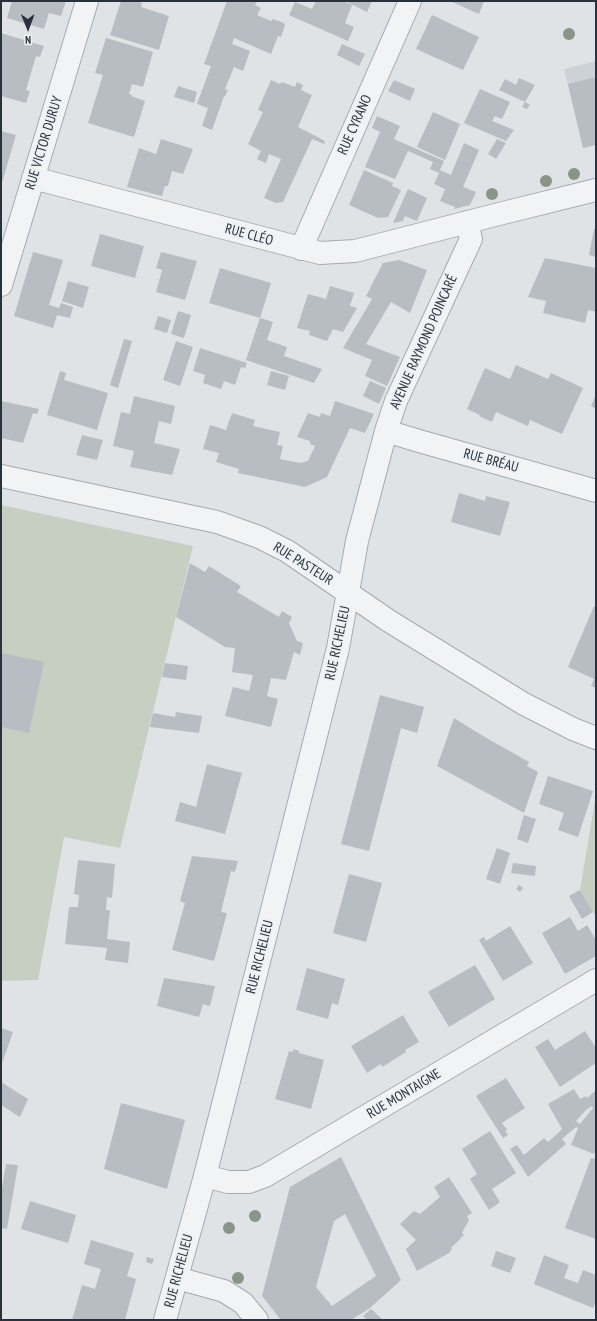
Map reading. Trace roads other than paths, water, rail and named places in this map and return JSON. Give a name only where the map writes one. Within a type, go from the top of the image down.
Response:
[{"type":"street","name":"RUE VICTOR DURUY","points":[[1,285],[87,1]]},
{"type":"street","name":"RUE CYRANO","points":[[301,249],[410,1]]},
{"type":"street","name":"RUE CLÉO","points":[[33,178],[320,253],[355,251],[467,222]]},
{"type":"street","points":[[467,222],[596,190]]},
{"type":"street","name":"AVENUE RAYMOND POINCARÉ","points":[[348,592],[357,541],[386,431],[396,401],[471,239],[467,222]]},
{"type":"street","name":"RUE BRÉAU","points":[[386,431],[596,490]]},
{"type":"street","name":"RUE PASTEUR","points":[[1,476],[217,522],[259,537],[287,551],[389,621],[524,704],[573,729],[596,738]]},
{"type":"street","name":"RUE RICHELIEU","points":[[165,1320],[204,1176],[338,648],[348,592]]},
{"type":"street","name":"RUE MONTAIGNE","points":[[204,1176],[228,1182],[249,1182],[266,1176],[596,980]]},
{"type":"street","points":[[177,1278],[224,1291],[243,1303],[257,1320]]}]
